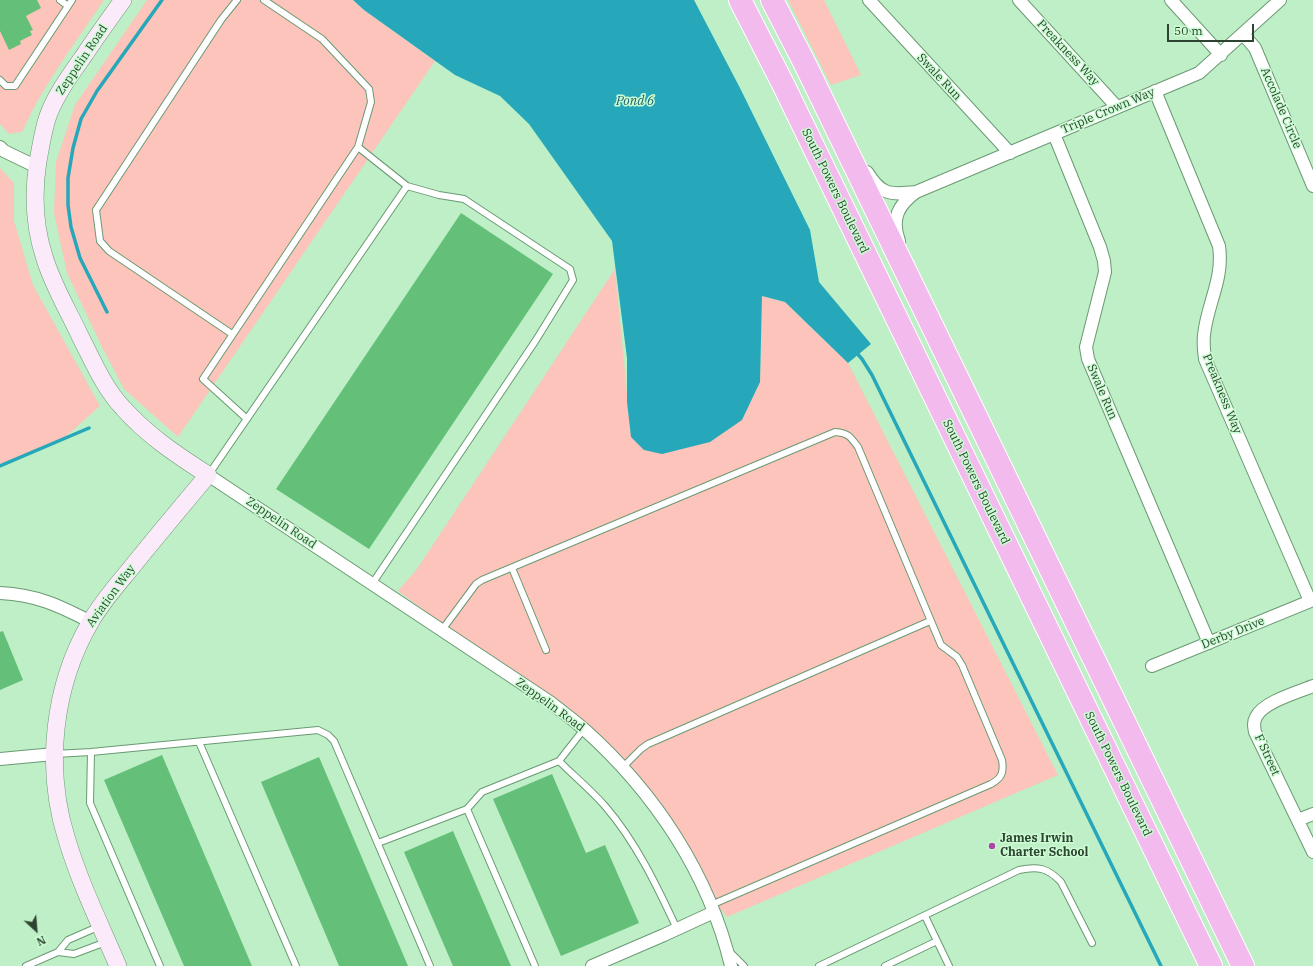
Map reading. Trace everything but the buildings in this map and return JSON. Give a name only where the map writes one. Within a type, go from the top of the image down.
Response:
[{"type":"highway","name":"South Powers Boulevard","points":[[740,0],[790,98],[1211,966]]},
{"type":"highway","points":[[772,0],[813,79],[1243,966]]},
{"type":"street","name":"Zeppelin Road","points":[[123,0],[70,75],[56,98],[48,117],[42,140],[37,167],[35,192],[39,236],[44,257],[54,283],[100,376],[111,394],[122,408],[164,446],[550,702],[584,729],[623,768],[652,802],[672,830],[688,857],[713,908],[727,949],[731,966]]},
{"type":"street","name":"Swale Run","points":[[869,0],[1010,153]]},
{"type":"street","name":"Preakness Way","points":[[1019,0],[1118,106]]},
{"type":"street","points":[[1171,0],[1220,55]]},
{"type":"street","name":"Triple Crown Way","points":[[936,335],[896,233],[898,210],[905,200],[916,192],[1199,73],[1280,0]]},
{"type":"street","name":"Accolade Circle","points":[[1243,34],[1255,48],[1313,186]]},
{"type":"street","name":"Triple Crown Way","points":[[813,79],[873,183],[881,190],[890,193],[901,194],[916,192]]},
{"type":"street","name":"Preakness Way","points":[[1155,91],[1219,246],[1221,257],[1220,269],[1204,333],[1203,346],[1205,359],[1312,601]]},
{"type":"street","name":"Swale Run","points":[[1054,134],[1100,247],[1104,261],[1105,272],[1086,347],[1088,359],[1209,643]]},
{"type":"street","points":[[0,147],[4,151],[37,167]]},
{"type":"street","name":"Aviation Way","points":[[118,966],[66,839],[56,788],[54,754],[56,720],[62,690],[68,672],[91,622],[103,603],[166,524],[208,475]]},
{"type":"street","points":[[0,593],[37,598],[55,604],[91,622]]},
{"type":"street","name":"Derby Drive","points":[[1152,666],[1312,601]]},
{"type":"street","name":"F Street","points":[[1313,686],[1271,703],[1262,709],[1256,717],[1254,723],[1255,732],[1313,852]]},
{"type":"street","points":[[0,759],[54,754]]},
{"type":"street","points":[[1298,820],[1313,814]]},
{"type":"street","points":[[592,966],[678,929],[713,908]]},
{"type":"lane","points":[[0,80],[6,86],[15,86],[70,3],[60,0]]},
{"type":"lane","points":[[232,334],[109,251],[100,241],[96,210],[221,20],[237,0]]},
{"type":"lane","points":[[247,418],[203,379],[358,147],[371,102],[369,89],[322,39],[264,0]]},
{"type":"lane","points":[[358,147],[408,186],[439,195],[464,199],[570,269],[574,280],[536,340],[372,584]]},
{"type":"lane","points":[[208,475],[408,186]]},
{"type":"lane","points":[[442,630],[476,584],[482,580],[827,435],[835,432],[845,433],[851,438],[858,447],[930,620],[942,645],[957,657],[962,665],[1002,760],[1004,768],[1002,776],[991,784],[713,908]]},
{"type":"lane","points":[[512,568],[546,650]]},
{"type":"lane","points":[[623,768],[641,749],[648,744],[930,620]]},
{"type":"lane","points":[[378,843],[467,809],[482,792],[559,761],[584,729]]},
{"type":"lane","points":[[54,754],[91,752],[318,730],[328,735],[334,741],[430,966]]},
{"type":"lane","points":[[199,742],[296,966]]},
{"type":"lane","points":[[91,752],[90,803],[160,966]]},
{"type":"lane","points":[[559,761],[605,806],[629,838],[654,881],[678,929]]},
{"type":"lane","points":[[467,809],[535,966]]},
{"type":"lane","points":[[819,966],[1019,870],[1034,867],[1045,869],[1062,882],[1092,943]]},
{"type":"lane","points":[[924,916],[949,966]]},
{"type":"lane","points":[[26,966],[58,952],[68,940],[101,926]]},
{"type":"lane","points":[[885,966],[937,941]]},
{"type":"lane","points":[[58,952],[74,954],[108,942]]},
{"type":"lane","points":[[727,949],[744,966]]},
{"type":"shaded area","points":[[0,0],[104,0],[50,81],[22,132],[9,134],[0,124]]},
{"type":"shaded area","points":[[147,0],[353,0],[364,10],[435,61],[178,437],[124,389],[101,345],[67,273],[54,213],[56,162],[75,105]]},
{"type":"shaded area","points":[[788,0],[824,0],[861,75],[831,85]]},
{"type":"shaded area","points":[[0,168],[14,183],[14,221],[33,285],[100,406],[63,439],[0,465]]},
{"type":"shaded area","points":[[615,269],[631,436],[760,382],[762,296],[785,302],[848,363],[1058,775],[727,917],[702,885],[671,830],[584,729],[398,591],[417,569]]},
{"type":"water","name":"Pond 6","points":[[353,0],[694,0],[740,88],[810,230],[819,282],[871,344],[848,363],[785,302],[762,296],[760,382],[742,420],[710,442],[662,454],[644,450],[631,437],[627,402],[627,358],[612,241],[529,124],[500,96],[455,75],[364,10]]},
{"type":"waterway","points":[[107,312],[80,258],[71,227],[68,205],[68,178],[73,148],[81,119],[97,91],[162,0]]},
{"type":"waterway","points":[[855,351],[872,375],[1161,966]]},
{"type":"waterway","points":[[0,466],[89,428]]},
{"type":"place","name":"James Irwin Charter School","points":[[992,846]]}]
